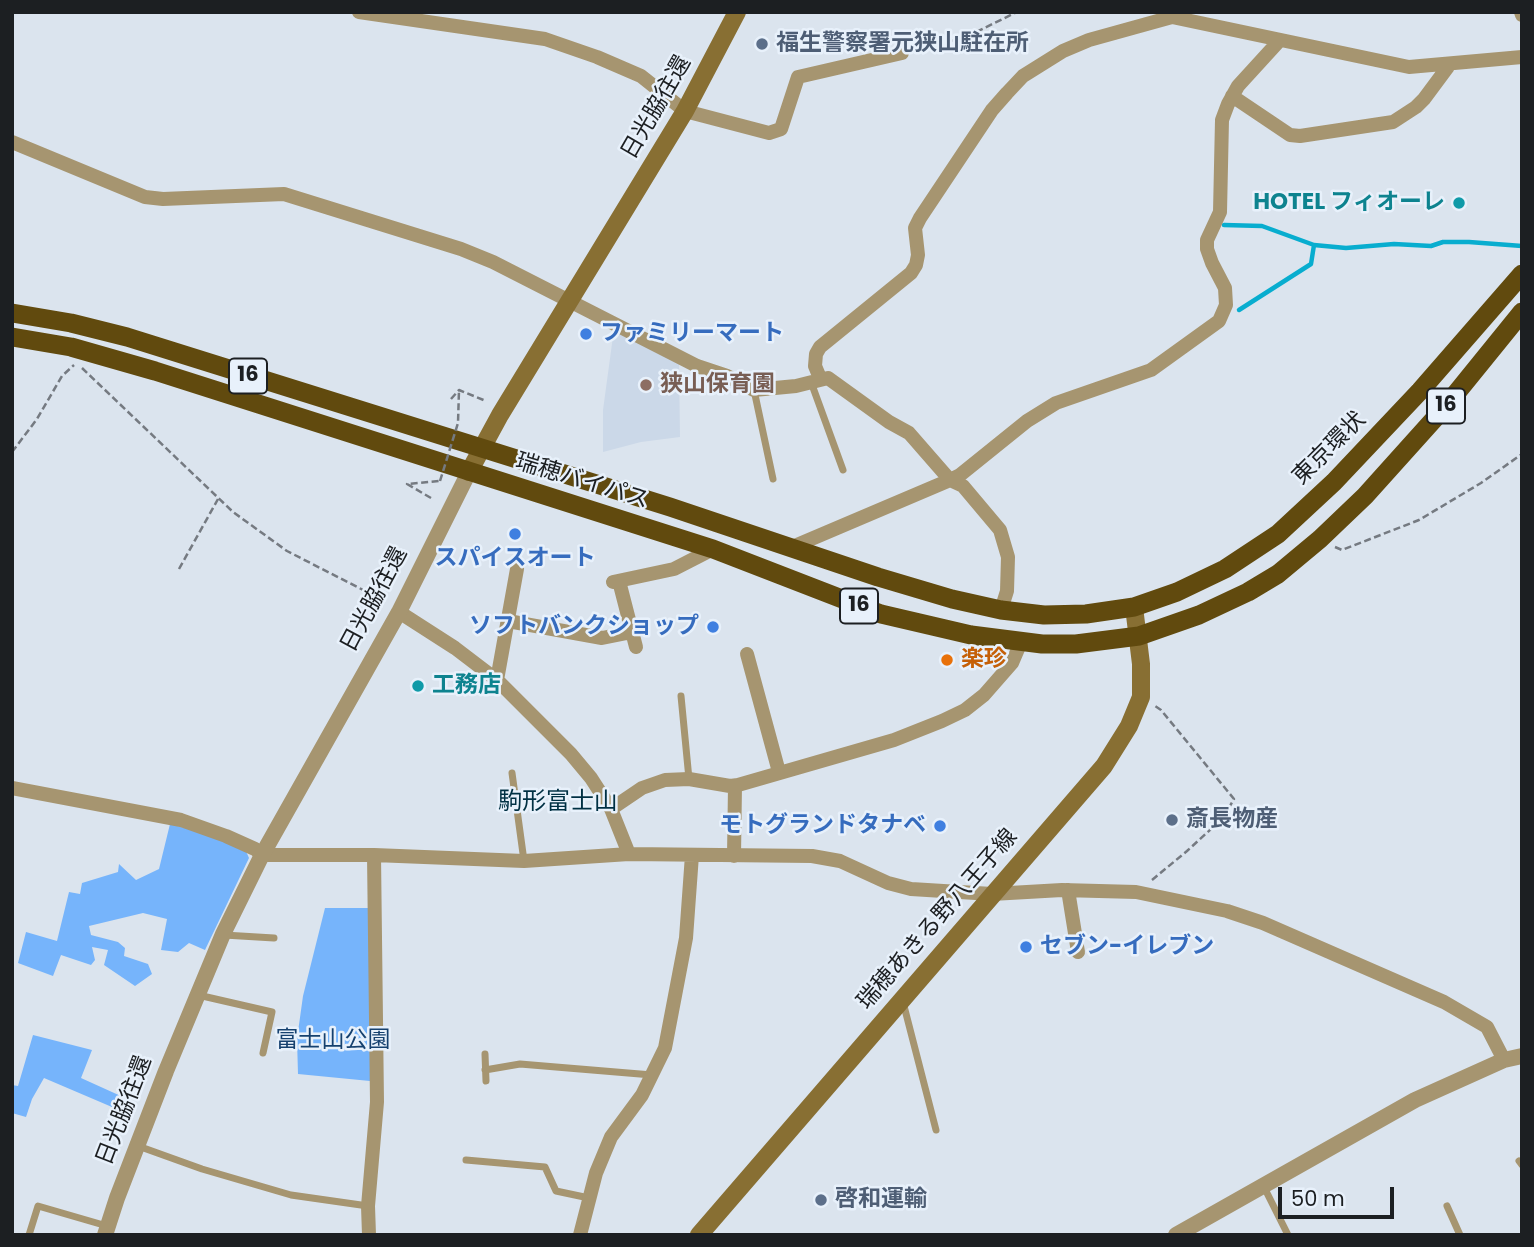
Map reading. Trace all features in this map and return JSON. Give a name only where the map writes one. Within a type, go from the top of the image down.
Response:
[{"type":"highway","name":"東京環状","points":[[1134,607],[1177,592],[1225,569],[1278,534],[1334,482],[1411,402],[1522,274]]},
{"type":"highway","name":"16","points":[[1139,636],[1199,615],[1248,592],[1278,574],[1320,539],[1365,496],[1445,407],[1522,312]]},
{"type":"highway","name":"瑞穂バイパス","points":[[12,313],[71,323],[127,337],[670,507],[952,599],[1001,610],[1054,615],[1086,614],[1134,607]]},
{"type":"highway","name":"瑞穂バイパス","points":[[12,337],[71,347],[155,370],[713,549],[881,614],[948,630],[1021,642],[1076,644],[1139,636]]},
{"type":"main road","name":"日光脇往還","points":[[469,472],[568,302],[685,111],[737,12]]},
{"type":"main road","name":"瑞穂あきる野八王子線","points":[[699,1235],[1104,766],[1129,726],[1141,697],[1139,636],[1134,607]]},
{"type":"street","points":[[359,12],[545,39],[641,76],[685,111],[769,133],[781,129],[798,77],[902,53]]},
{"type":"street","points":[[816,380],[816,354],[820,346],[911,273],[918,255],[915,228],[992,110],[1032,69],[1063,51],[1168,14],[1409,67],[1522,57]]},
{"type":"street","points":[[790,548],[960,475],[1027,421],[1056,404],[1152,370],[1219,321],[1226,305],[1225,288],[1212,263],[1207,240],[1220,212],[1222,120],[1238,86],[1280,40]]},
{"type":"street","points":[[1232,96],[1290,135],[1300,136],[1393,122],[1424,99],[1450,64]]},
{"type":"street","points":[[12,142],[145,197],[163,199],[284,194],[461,249],[493,262],[697,366],[727,376],[754,390],[796,386],[828,378],[889,422],[909,433],[950,480],[963,486],[1000,530],[1007,557],[1007,591],[1001,610]]},
{"type":"street","name":"日光脇往還","points":[[106,1230],[223,934],[262,855],[399,612],[469,472]]},
{"type":"street","points":[[508,621],[602,638],[634,640],[616,582],[674,569],[713,549]]},
{"type":"street","points":[[497,680],[517,569]]},
{"type":"street","points":[[399,612],[455,648],[497,680],[571,754],[611,809],[629,854]]},
{"type":"street","points":[[611,809],[642,788],[666,780],[690,779],[734,786],[894,740],[942,721],[965,710],[984,695],[1012,663],[1021,642]]},
{"type":"street","points":[[747,654],[779,772]]},
{"type":"street","points":[[734,786],[734,856]]},
{"type":"street","points":[[12,788],[181,820],[226,836],[262,855],[374,855],[524,861],[629,854],[812,856],[840,861],[888,883],[911,889],[992,894],[1068,890],[1136,892],[1239,915],[1444,1002],[1486,1027],[1504,1060]]},
{"type":"street","points":[[369,1235],[377,1102],[374,855]]},
{"type":"street","points":[[580,1235],[589,1198],[611,1137],[653,1075],[665,1048],[686,938],[692,855]]},
{"type":"street","points":[[1068,890],[1077,952]]},
{"type":"street","points":[[1187,1232],[1416,1100],[1504,1060],[1522,1056]]},
{"type":"lane","points":[[816,380],[844,470]]},
{"type":"lane","points":[[754,390],[773,480]]},
{"type":"lane","points":[[681,696],[690,779]]},
{"type":"lane","points":[[512,773],[524,861]]},
{"type":"lane","points":[[223,934],[274,938]]},
{"type":"lane","points":[[198,995],[272,1012]]},
{"type":"lane","points":[[902,998],[936,1130]]},
{"type":"lane","points":[[263,1053],[274,1003]]},
{"type":"lane","points":[[485,1054],[486,1081]]},
{"type":"lane","points":[[485,1070],[520,1064],[653,1075]]},
{"type":"lane","points":[[138,1146],[202,1169],[291,1195],[369,1206]]},
{"type":"lane","points":[[466,1160],[545,1167],[555,1191],[589,1198]]},
{"type":"lane","points":[[1264,1186],[1288,1235]]},
{"type":"lane","points":[[29,1235],[38,1206],[106,1230]]},
{"type":"lane","points":[[1447,1206],[1460,1235]]},
{"type":"path","points":[[902,53],[964,38],[1017,12]]},
{"type":"path","points":[[12,452],[37,419],[62,376],[76,362],[233,512],[287,551],[369,593],[399,612]]},
{"type":"path","points":[[451,399],[459,390]]},
{"type":"path","points":[[459,390],[486,401]]},
{"type":"path","points":[[431,498],[407,484],[440,481],[458,423],[459,390]]},
{"type":"path","points":[[1320,539],[1342,550],[1419,520],[1481,483],[1522,454]]},
{"type":"path","points":[[179,569],[219,498]]},
{"type":"path","points":[[1136,892],[1223,818],[1234,799],[1161,710],[1141,697]]},
{"type":"shaded area","points":[[614,329],[679,363],[680,437],[641,442],[603,452],[603,410]]},
{"type":"green space","points":[[170,824],[204,833],[245,849],[249,858],[205,950],[189,943],[178,952],[161,950],[167,919],[143,913],[89,926],[91,935],[118,942],[125,948],[124,956],[148,964],[152,974],[135,986],[104,965],[108,950],[92,947],[95,960],[91,965],[61,955],[53,976],[18,963],[26,932],[57,941],[69,892],[80,894],[82,883],[118,872],[119,864],[136,880],[159,869]]},
{"type":"green space","name":"富士山公園","points":[[325,908],[370,908],[370,1081],[298,1074],[297,1039],[303,996]]},
{"type":"green space","points":[[33,1035],[92,1050],[81,1078],[123,1097],[119,1110],[44,1078],[26,1117],[12,1113],[12,1085],[18,1086]]},
{"type":"waterway","points":[[1224,225],[1262,226],[1314,245]]},
{"type":"waterway","points":[[1239,310],[1311,264],[1314,245],[1346,248],[1394,244],[1431,246],[1443,242],[1469,242],[1522,246]]},
{"type":"place","name":"福生警察署元狭山駐在所","points":[[762,44]]},
{"type":"place","name":"HOTEL フィオーレ","points":[[1459,203]]},
{"type":"place","name":"ファミリーマート","points":[[586,334]]},
{"type":"place","name":"狭山保育園","points":[[646,385]]},
{"type":"place","name":"スパイスオート","points":[[515,534]]},
{"type":"place","name":"ソフトバンクショップ","points":[[713,627]]},
{"type":"place","name":"楽珍","points":[[947,660]]},
{"type":"place","name":"工務店","points":[[418,686]]},
{"type":"place","name":"斎長物産","points":[[1172,820]]},
{"type":"place","name":"モトグランドタナベ","points":[[940,826]]},
{"type":"place","name":"セブン-イレブン","points":[[1026,947]]},
{"type":"place","name":"啓和運輸","points":[[821,1200]]},
{"type":"district","name":"駒形富士山","points":[[558,803]]}]
